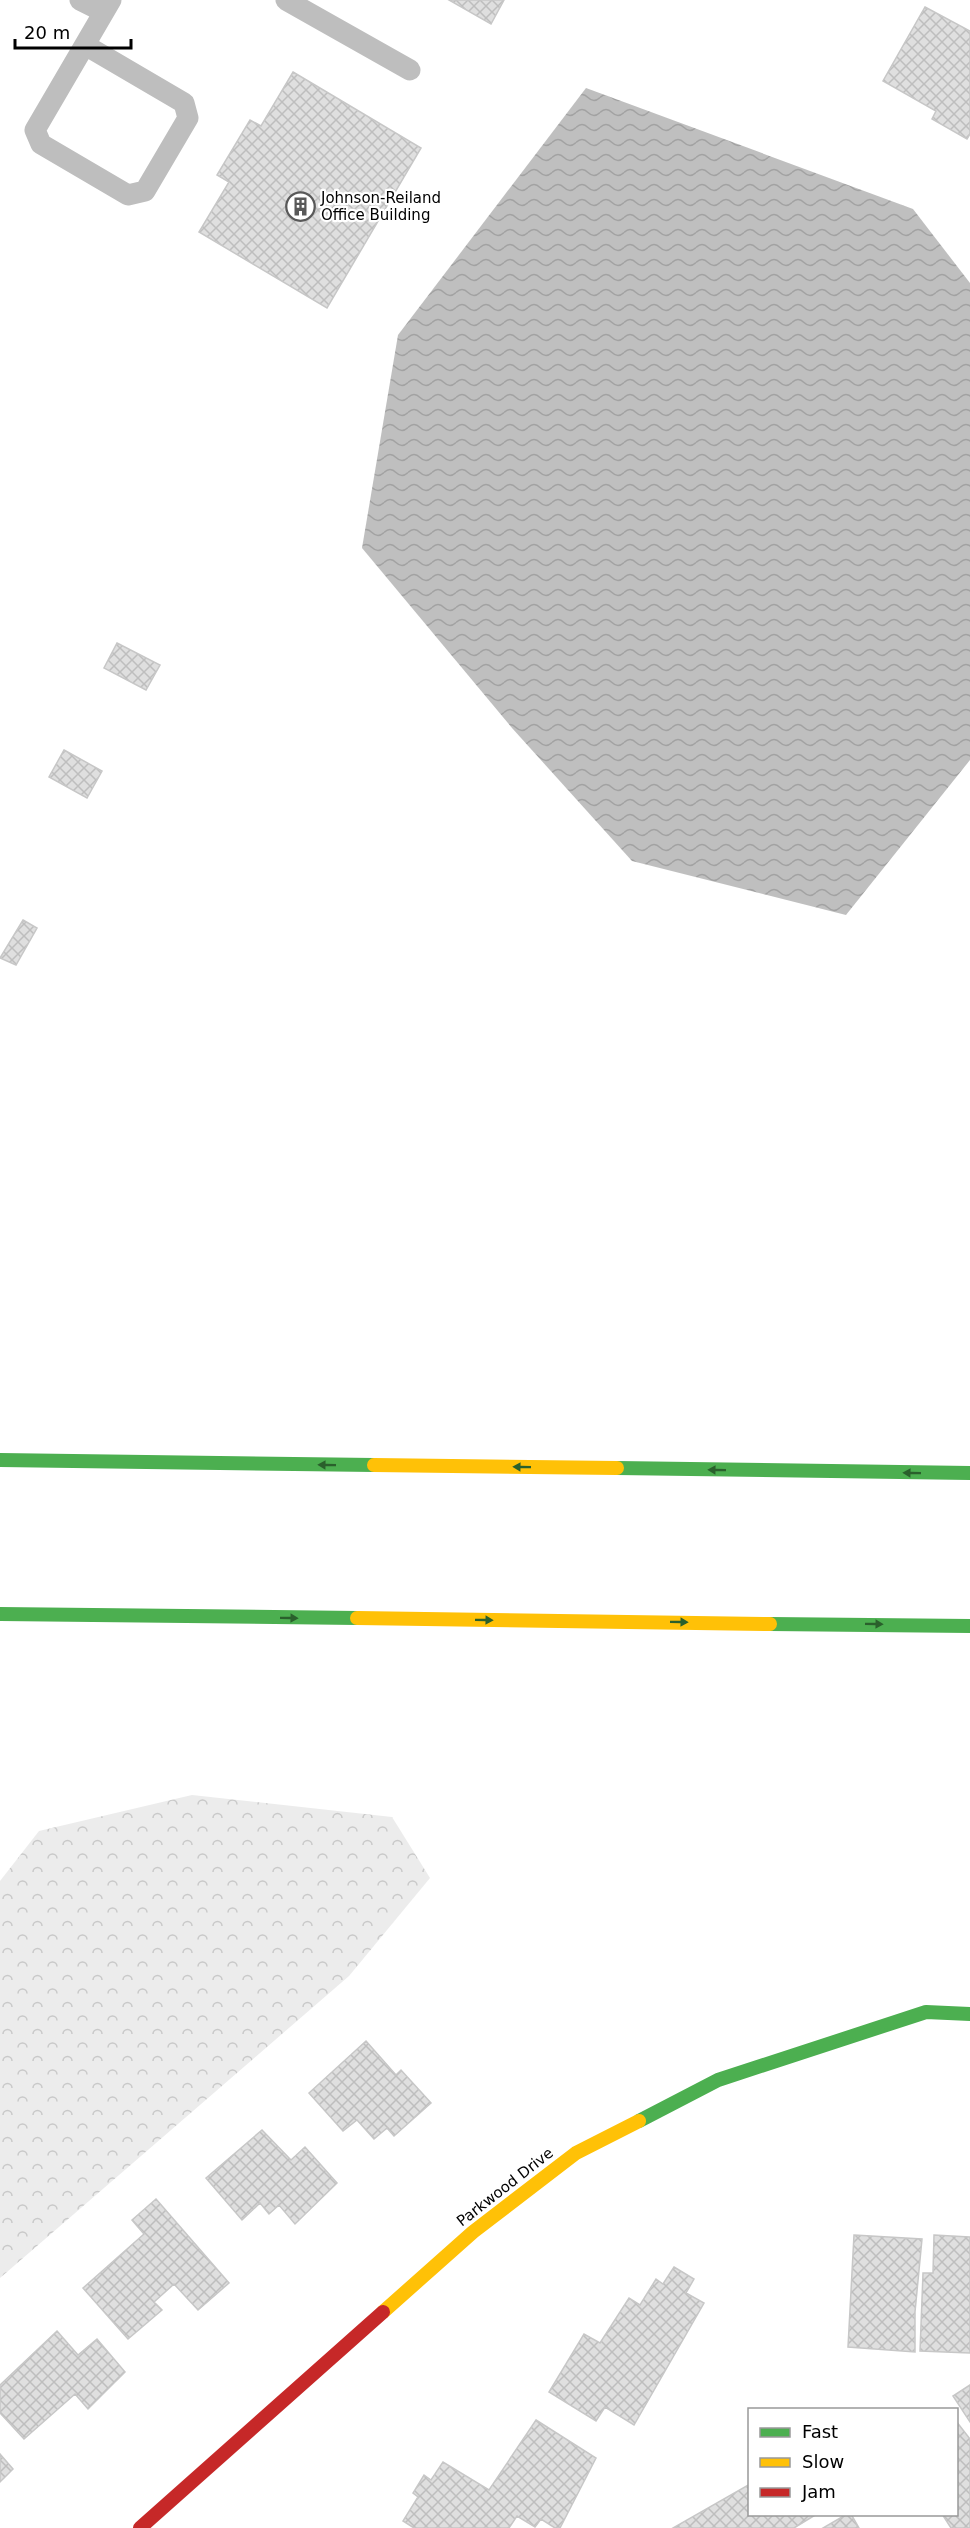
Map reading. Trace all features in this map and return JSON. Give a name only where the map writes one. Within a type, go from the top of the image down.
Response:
[{"type":"main road","points":[[0,1460],[970,1473]]},
{"type":"main road","points":[[0,1614],[970,1626]]},
{"type":"main road","points":[[35,1628],[231,1617]]},
{"type":"main road","name":"Parkwood Drive","points":[[149,2525],[473,2232],[576,2153],[718,2080],[926,2012],[970,2014]]},
{"type":"lane","points":[[80,0],[108,6],[85,45],[35,130],[41,144],[128,195],[145,191],[188,118],[184,103],[85,45]]},
{"type":"lane","points":[[286,0],[410,69]]},
{"type":"green space","points":[[192,1795],[392,1817],[430,1878],[349,1976],[0,2278],[0,1881],[39,1831]]},
{"type":"water","points":[[586,88],[913,209],[970,283],[970,760],[846,915],[632,861],[512,728],[362,548],[398,335]]},
{"type":"building","points":[[449,0],[504,0],[491,24]]},
{"type":"building","points":[[925,7],[970,31],[970,134],[967,139],[932,119],[936,111],[883,81]]},
{"type":"building","name":"Johnson-Reiland Office Building","points":[[293,72],[421,148],[327,308],[199,232],[229,182],[217,175],[250,120],[261,126]]},
{"type":"building","points":[[117,643],[160,665],[146,690],[104,668]]},
{"type":"building","points":[[64,750],[102,771],[87,798],[49,777]]},
{"type":"building","points":[[23,920],[37,928],[16,965],[0,958]]},
{"type":"building","points":[[366,2041],[396,2075],[401,2070],[431,2103],[394,2136],[387,2128],[374,2139],[357,2120],[343,2131],[309,2093]]},
{"type":"building","points":[[262,2130],[291,2160],[305,2147],[337,2183],[295,2224],[279,2205],[269,2214],[260,2203],[242,2220],[206,2178]]},
{"type":"building","points":[[156,2199],[229,2283],[198,2310],[174,2284],[154,2302],[162,2310],[128,2339],[83,2288],[144,2234],[132,2220]]},
{"type":"building","points":[[854,2235],[922,2239],[915,2312],[915,2352],[848,2347]]},
{"type":"building","points":[[934,2235],[970,2237],[970,2353],[920,2351],[923,2273],[933,2273]]},
{"type":"building","points":[[674,2267],[694,2279],[686,2293],[704,2303],[634,2425],[605,2407],[596,2421],[549,2392],[584,2334],[600,2343],[629,2298],[640,2305],[656,2279],[663,2284]]},
{"type":"building","points":[[57,2331],[78,2355],[97,2339],[125,2372],[88,2409],[75,2394],[24,2439],[0,2413],[0,2385]]},
{"type":"building","points":[[970,2385],[970,2422],[953,2396]]},
{"type":"building","points":[[536,2420],[596,2458],[560,2528],[555,2528],[541,2519],[535,2527],[517,2516],[509,2528],[414,2528],[403,2521],[418,2497],[413,2493],[424,2475],[431,2480],[443,2462],[489,2490]]},
{"type":"building","points":[[958,2424],[970,2439],[970,2528],[951,2528],[943,2516],[958,2516]]},
{"type":"building","points":[[0,2454],[13,2469],[0,2482]]},
{"type":"building","points":[[748,2485],[748,2516],[814,2516],[794,2528],[673,2528]]},
{"type":"building","points":[[844,2516],[852,2516],[859,2528],[823,2528]]},
{"type":"traffic: fast","points":[[0,1460],[374,1465]]},
{"type":"traffic: fast","points":[[617,1468],[970,1473]]},
{"type":"traffic: fast","points":[[0,1614],[357,1618]]},
{"type":"traffic: fast","points":[[770,1624],[970,1626]]},
{"type":"traffic: fast","points":[[639,2121],[718,2080],[926,2012],[970,2014]]},
{"type":"traffic: slow","points":[[374,1465],[617,1468]]},
{"type":"traffic: slow","points":[[357,1618],[770,1624]]},
{"type":"traffic: slow","points":[[383,2312],[473,2232],[576,2153],[639,2121]]},
{"type":"traffic: jam","points":[[140,2528],[383,2312]]},
{"type":"place","name":"Johnson-Reiland Office Building","points":[[300,207]]}]
